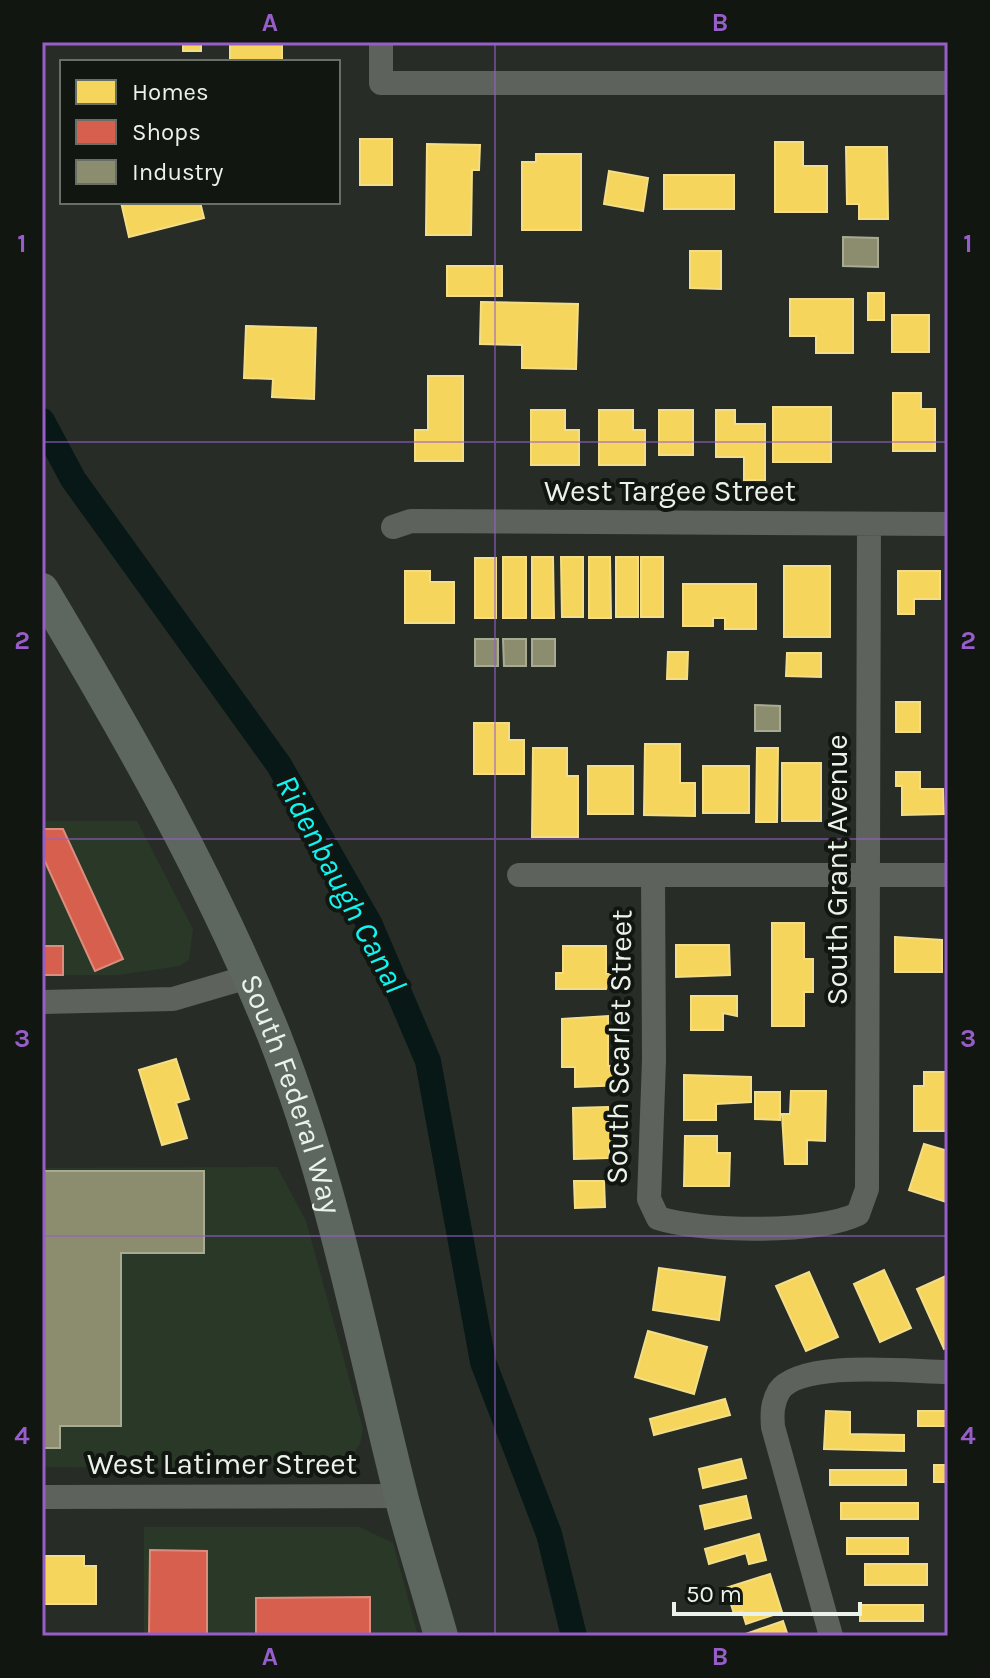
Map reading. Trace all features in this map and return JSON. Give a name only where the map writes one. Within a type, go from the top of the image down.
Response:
[{"type":"main road","name":"South Federal Way","points":[[42,590],[124,728],[205,879],[274,1037],[330,1198],[401,1496],[441,1636]]},
{"type":"street","points":[[381,42],[381,83],[948,83]]},
{"type":"street","name":"West Targee Street","points":[[393,527],[411,521],[948,524]]},
{"type":"street","name":"South Grant Avenue","points":[[858,1214],[867,1189],[869,524]]},
{"type":"street","points":[[519,875],[948,875]]},
{"type":"street","name":"South Scarlet Street","points":[[653,875],[654,1060],[649,1199],[658,1218],[681,1226],[810,1227],[838,1224],[858,1214]]},
{"type":"street","points":[[42,1002],[173,999],[248,977]]},
{"type":"street","points":[[831,1636],[773,1427],[772,1406],[780,1389],[799,1376],[820,1371],[948,1372]]},
{"type":"street","name":"West Latimer Street","points":[[42,1497],[401,1496]]},
{"type":"shaded area","points":[[42,821],[137,821],[193,929],[189,960],[179,966],[119,975],[42,975]]},
{"type":"shaded area","points":[[277,1167],[306,1221],[363,1429],[360,1444],[349,1460],[334,1469],[42,1467],[42,1168]]},
{"type":"shaded area","points":[[144,1527],[360,1527],[393,1543],[418,1636],[144,1636]]},
{"type":"building: Homes","points":[[183,42],[201,42],[201,51],[183,51]]},
{"type":"building: Homes","points":[[230,42],[282,42],[282,60],[230,60]]},
{"type":"building: Homes","points":[[360,139],[392,139],[392,185],[360,185]]},
{"type":"building: Homes","points":[[775,142],[803,142],[803,166],[827,166],[827,212],[775,212]]},
{"type":"building: Homes","points":[[427,144],[480,145],[479,170],[472,170],[471,235],[426,235]]},
{"type":"building: Homes","points":[[846,147],[887,147],[888,219],[859,219],[859,204],[847,204]]},
{"type":"building: Homes","points":[[536,154],[581,154],[581,230],[522,230],[522,162],[536,162]]},
{"type":"building: Homes","points":[[609,171],[648,178],[643,211],[604,204]]},
{"type":"building: Homes","points":[[664,175],[734,175],[734,209],[664,209]]},
{"type":"building: Homes","points":[[121,204],[200,204],[204,218],[129,237]]},
{"type":"building: Homes","points":[[690,251],[721,251],[721,289],[690,288]]},
{"type":"building: Homes","points":[[447,266],[502,266],[502,296],[447,296]]},
{"type":"building: Homes","points":[[868,293],[884,293],[884,320],[868,320]]},
{"type":"building: Homes","points":[[790,299],[853,299],[853,353],[816,353],[816,336],[790,336]]},
{"type":"building: Homes","points":[[481,302],[578,304],[576,369],[522,368],[522,345],[480,344]]},
{"type":"building: Homes","points":[[892,315],[929,315],[929,352],[892,352]]},
{"type":"building: Homes","points":[[246,326],[316,328],[314,399],[272,397],[273,379],[244,378]]},
{"type":"building: Homes","points":[[428,376],[463,376],[463,461],[415,461],[415,430],[428,430]]},
{"type":"building: Homes","points":[[893,393],[921,393],[921,409],[935,409],[935,451],[893,451]]},
{"type":"building: Homes","points":[[773,407],[831,407],[831,462],[773,462]]},
{"type":"building: Homes","points":[[531,410],[565,410],[565,430],[579,430],[579,465],[531,465]]},
{"type":"building: Homes","points":[[599,410],[633,410],[633,430],[645,430],[645,465],[599,465]]},
{"type":"building: Homes","points":[[659,410],[693,410],[693,455],[659,455]]},
{"type":"building: Homes","points":[[716,410],[735,410],[735,424],[765,424],[765,480],[744,480],[744,457],[716,457]]},
{"type":"building: Homes","points":[[503,557],[526,557],[526,618],[503,618]]},
{"type":"building: Homes","points":[[532,557],[553,557],[554,618],[532,618]]},
{"type":"building: Homes","points":[[561,557],[583,557],[583,617],[562,617]]},
{"type":"building: Homes","points":[[589,557],[610,557],[611,618],[589,618]]},
{"type":"building: Homes","points":[[616,557],[638,557],[638,617],[616,617]]},
{"type":"building: Homes","points":[[641,557],[663,557],[663,617],[641,617]]},
{"type":"building: Homes","points":[[475,558],[496,558],[496,618],[475,618]]},
{"type":"building: Homes","points":[[784,566],[830,566],[830,637],[784,637]]},
{"type":"building: Homes","points":[[405,571],[430,571],[430,582],[454,582],[454,623],[405,623]]},
{"type":"building: Homes","points":[[898,571],[940,571],[940,599],[914,599],[914,614],[898,614]]},
{"type":"building: Homes","points":[[683,584],[756,584],[756,629],[725,629],[725,618],[713,618],[713,626],[683,626]]},
{"type":"building: Homes","points":[[668,652],[688,652],[687,679],[667,679]]},
{"type":"building: Homes","points":[[787,653],[821,653],[821,677],[786,676]]},
{"type":"building: Homes","points":[[896,702],[920,702],[920,732],[896,732]]},
{"type":"building: Homes","points":[[474,723],[509,723],[509,740],[524,740],[524,774],[474,774]]},
{"type":"building: Homes","points":[[645,744],[680,744],[680,783],[695,783],[695,816],[644,815]]},
{"type":"building: Homes","points":[[533,748],[567,748],[567,776],[578,776],[578,837],[532,837]]},
{"type":"building: Homes","points":[[757,748],[778,748],[777,822],[756,822]]},
{"type":"building: Homes","points":[[782,763],[821,763],[821,821],[782,821]]},
{"type":"building: Homes","points":[[588,766],[633,766],[633,814],[588,814]]},
{"type":"building: Homes","points":[[703,766],[749,766],[749,813],[703,813]]},
{"type":"building: Homes","points":[[896,772],[920,772],[920,789],[943,789],[944,814],[902,815],[902,786],[896,786]]},
{"type":"building: Homes","points":[[772,923],[804,923],[804,959],[813,959],[813,992],[804,992],[804,1026],[772,1026]]},
{"type":"building: Homes","points":[[895,937],[942,940],[942,972],[895,972]]},
{"type":"building: Homes","points":[[676,945],[729,945],[730,975],[676,977]]},
{"type":"building: Homes","points":[[563,946],[606,946],[606,974],[611,974],[606,989],[556,989],[556,973],[563,973]]},
{"type":"building: Homes","points":[[691,996],[737,996],[737,1016],[723,1013],[723,1030],[691,1030]]},
{"type":"building: Homes","points":[[608,1016],[608,1066],[624,1065],[624,1085],[575,1087],[575,1067],[562,1067],[562,1019]]},
{"type":"building: Homes","points":[[176,1059],[189,1099],[176,1103],[187,1138],[162,1145],[139,1070]]},
{"type":"building: Homes","points":[[924,1072],[948,1072],[948,1131],[914,1131],[914,1086],[924,1086]]},
{"type":"building: Homes","points":[[684,1075],[751,1077],[751,1102],[716,1104],[716,1120],[684,1120]]},
{"type":"building: Homes","points":[[791,1091],[826,1091],[825,1141],[807,1140],[807,1164],[785,1164],[782,1114],[790,1114]]},
{"type":"building: Homes","points":[[755,1092],[780,1092],[780,1120],[755,1119]]},
{"type":"building: Homes","points":[[608,1107],[613,1146],[609,1146],[609,1158],[574,1159],[573,1108]]},
{"type":"building: Homes","points":[[685,1136],[717,1136],[717,1153],[730,1153],[729,1186],[684,1186]]},
{"type":"building: Homes","points":[[924,1144],[948,1151],[946,1202],[909,1190]]},
{"type":"building: Homes","points":[[574,1181],[604,1181],[605,1207],[575,1208]]},
{"type":"building: Homes","points":[[659,1268],[725,1277],[719,1320],[653,1310]]},
{"type":"building: Homes","points":[[884,1270],[911,1328],[880,1342],[854,1284]]},
{"type":"building: Homes","points":[[809,1272],[838,1337],[806,1351],[776,1286]]},
{"type":"building: Homes","points":[[948,1275],[948,1347],[944,1349],[917,1289]]},
{"type":"building: Homes","points":[[648,1331],[707,1347],[694,1394],[635,1377]]},
{"type":"building: Homes","points":[[725,1399],[730,1415],[654,1435],[650,1419]]},
{"type":"building: Homes","points":[[826,1411],[850,1412],[850,1434],[904,1435],[904,1451],[824,1449]]},
{"type":"building: Homes","points":[[918,1411],[948,1411],[948,1426],[918,1426]]},
{"type":"building: Homes","points":[[741,1459],[746,1478],[703,1488],[699,1469]]},
{"type":"building: Homes","points":[[934,1465],[948,1465],[948,1482],[934,1482]]},
{"type":"building: Homes","points":[[830,1470],[906,1470],[906,1485],[830,1485]]},
{"type":"building: Homes","points":[[746,1496],[751,1518],[705,1529],[700,1506]]},
{"type":"building: Homes","points":[[841,1503],[918,1503],[918,1519],[841,1519]]},
{"type":"building: Homes","points":[[759,1534],[766,1560],[749,1564],[746,1553],[709,1564],[705,1549]]},
{"type":"building: Homes","points":[[847,1538],[908,1538],[908,1554],[847,1554]]},
{"type":"building: Homes","points":[[42,1556],[84,1556],[84,1566],[96,1566],[96,1604],[42,1604]]},
{"type":"building: Homes","points":[[865,1564],[927,1564],[927,1585],[865,1585]]},
{"type":"building: Homes","points":[[770,1574],[782,1612],[746,1624],[742,1611],[734,1614],[726,1588]]},
{"type":"building: Homes","points":[[860,1605],[923,1605],[923,1621],[860,1621]]},
{"type":"building: Homes","points":[[783,1621],[788,1636],[740,1636]]},
{"type":"building: Shops","points":[[42,829],[63,829],[123,959],[95,971],[42,855]]},
{"type":"building: Shops","points":[[42,946],[63,946],[63,975],[42,975]]},
{"type":"building: Shops","points":[[150,1550],[207,1551],[207,1636],[149,1636]]},
{"type":"building: Shops","points":[[370,1597],[370,1636],[256,1636],[256,1598]]},
{"type":"building: Industry","points":[[843,237],[878,238],[878,267],[843,266]]},
{"type":"building: Industry","points":[[475,639],[498,639],[498,666],[475,666]]},
{"type":"building: Industry","points":[[503,639],[526,639],[526,666],[504,666]]},
{"type":"building: Industry","points":[[532,639],[555,639],[555,666],[532,666]]},
{"type":"building: Industry","points":[[755,705],[780,706],[780,731],[755,731]]},
{"type":"building: Industry","points":[[42,1171],[204,1171],[204,1253],[121,1253],[121,1426],[60,1426],[60,1448],[42,1448]]},
{"type":"waterway","name":"Ridenbaugh Canal","points":[[42,421],[73,479],[279,765],[370,925],[428,1061],[483,1362],[549,1534],[574,1636]]}]
